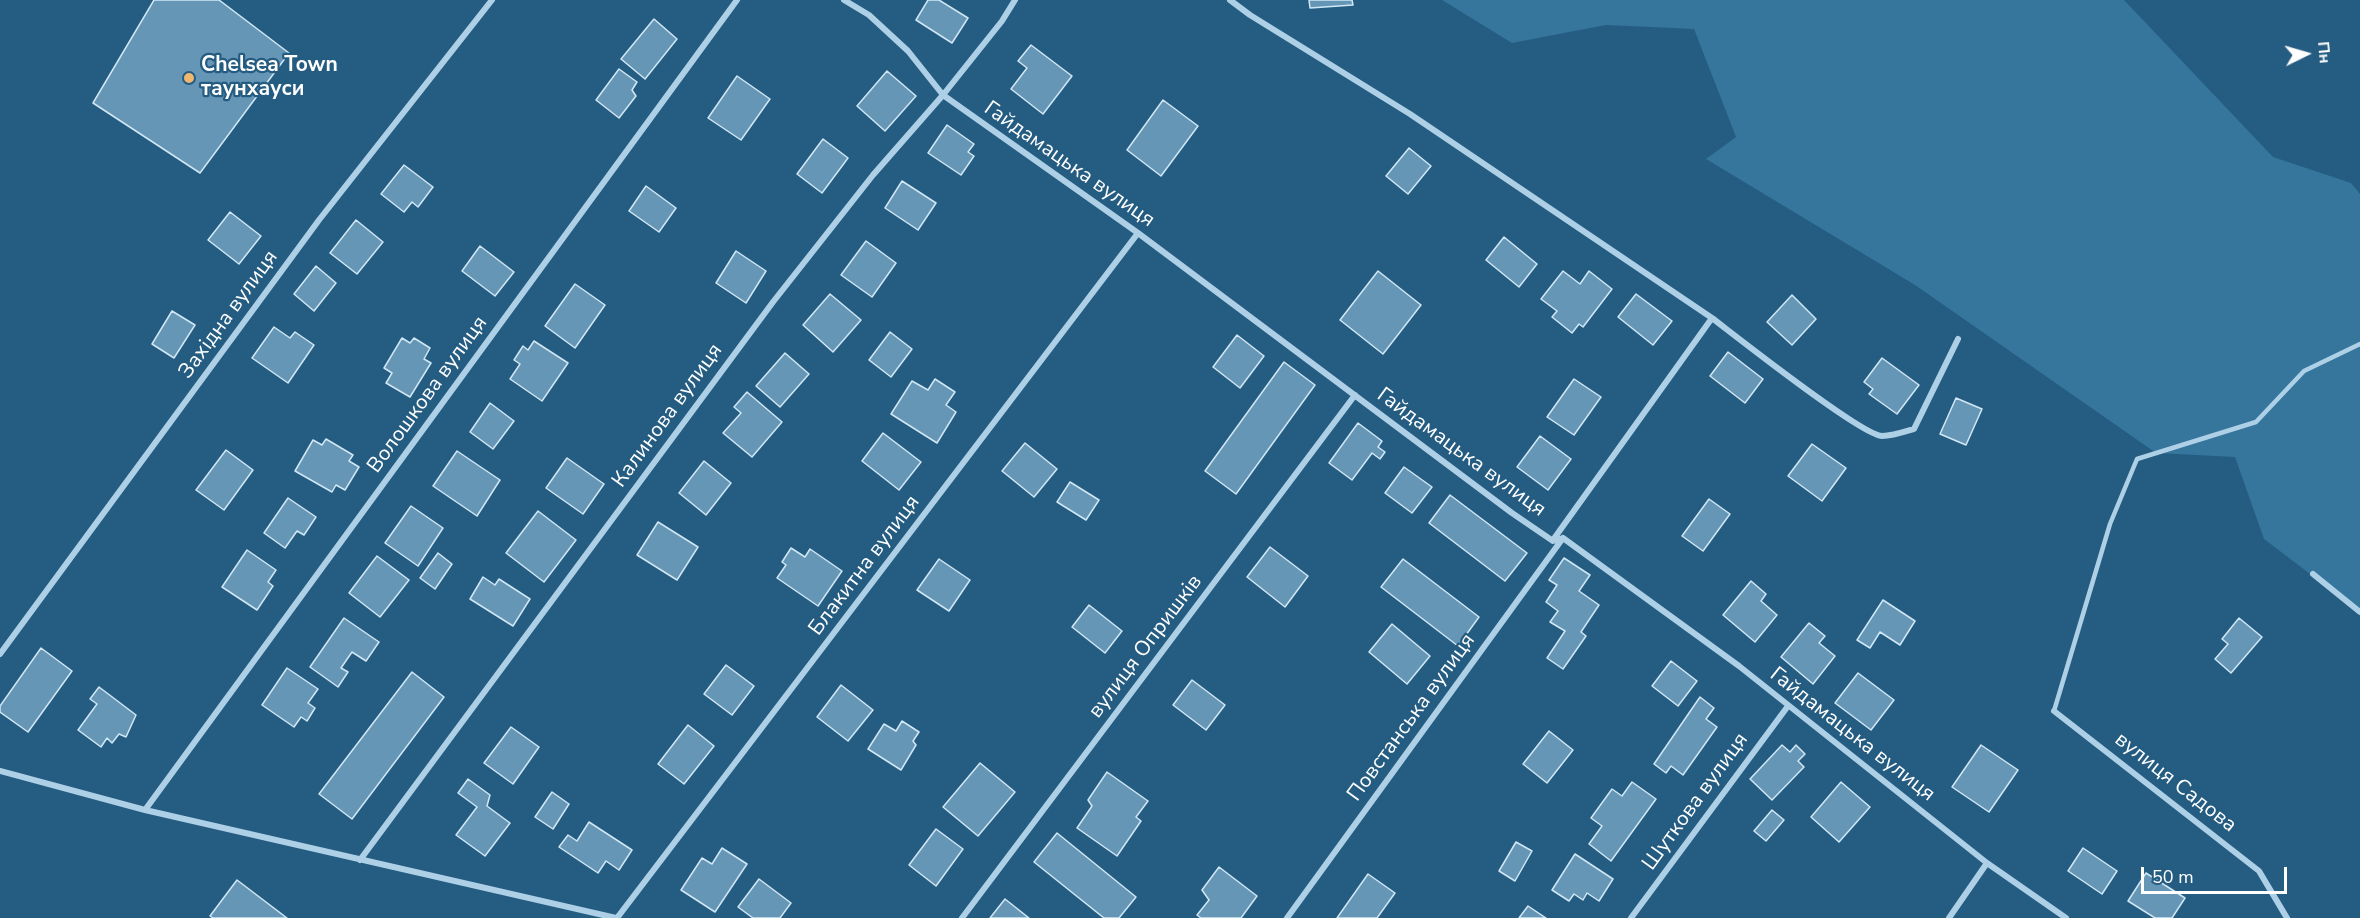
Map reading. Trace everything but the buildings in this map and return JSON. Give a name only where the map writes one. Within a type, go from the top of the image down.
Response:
[{"type":"street","name":"Західна вулиця","points":[[0,654],[319,220],[492,0]]},
{"type":"street","name":"Волошкова вулиця","points":[[145,810],[737,0]]},
{"type":"street","name":"Гайдамацька вулиця","points":[[844,0],[869,15],[908,51],[943,95],[1138,233],[1512,513],[1553,541],[1563,538],[1739,666],[1987,863],[2066,918]]},
{"type":"street","name":"Калинова вулиця","points":[[360,860],[773,302],[873,175],[943,95],[1002,21],[1015,0]]},
{"type":"street","points":[[1230,0],[1250,15],[1410,114],[1712,318],[1866,430],[1881,436],[1914,429],[1958,339]]},
{"type":"street","name":"Блакитна вулиця","points":[[617,918],[1138,233]]},
{"type":"street","points":[[1553,541],[1712,318]]},
{"type":"street","name":"вулиця Опришків","points":[[963,918],[1355,395]]},
{"type":"street","name":"Повстанська вулиця","points":[[1287,918],[1563,538]]},
{"type":"street","points":[[2313,574],[2360,612]]},
{"type":"street","name":"Шуткова вулиця","points":[[1631,918],[1788,706]]},
{"type":"street","name":"вулиця Садова","points":[[2054,711],[2259,871],[2287,918]]},
{"type":"street","points":[[0,771],[145,810],[617,918]]},
{"type":"street","points":[[1949,918],[1987,863]]},
{"type":"lane","points":[[2054,711],[2110,524],[2138,459],[2256,422],[2304,371],[2360,344]]},
{"type":"shaded area","points":[[1442,0],[2124,0],[2273,157],[2351,183],[2360,194],[2360,612],[2264,539],[2235,457],[2156,453],[1915,285],[1706,159],[1736,137],[1694,29],[1606,25],[1512,43]]},
{"type":"place","name":"Chelsea Town таунхауси","points":[[189,78]]}]
